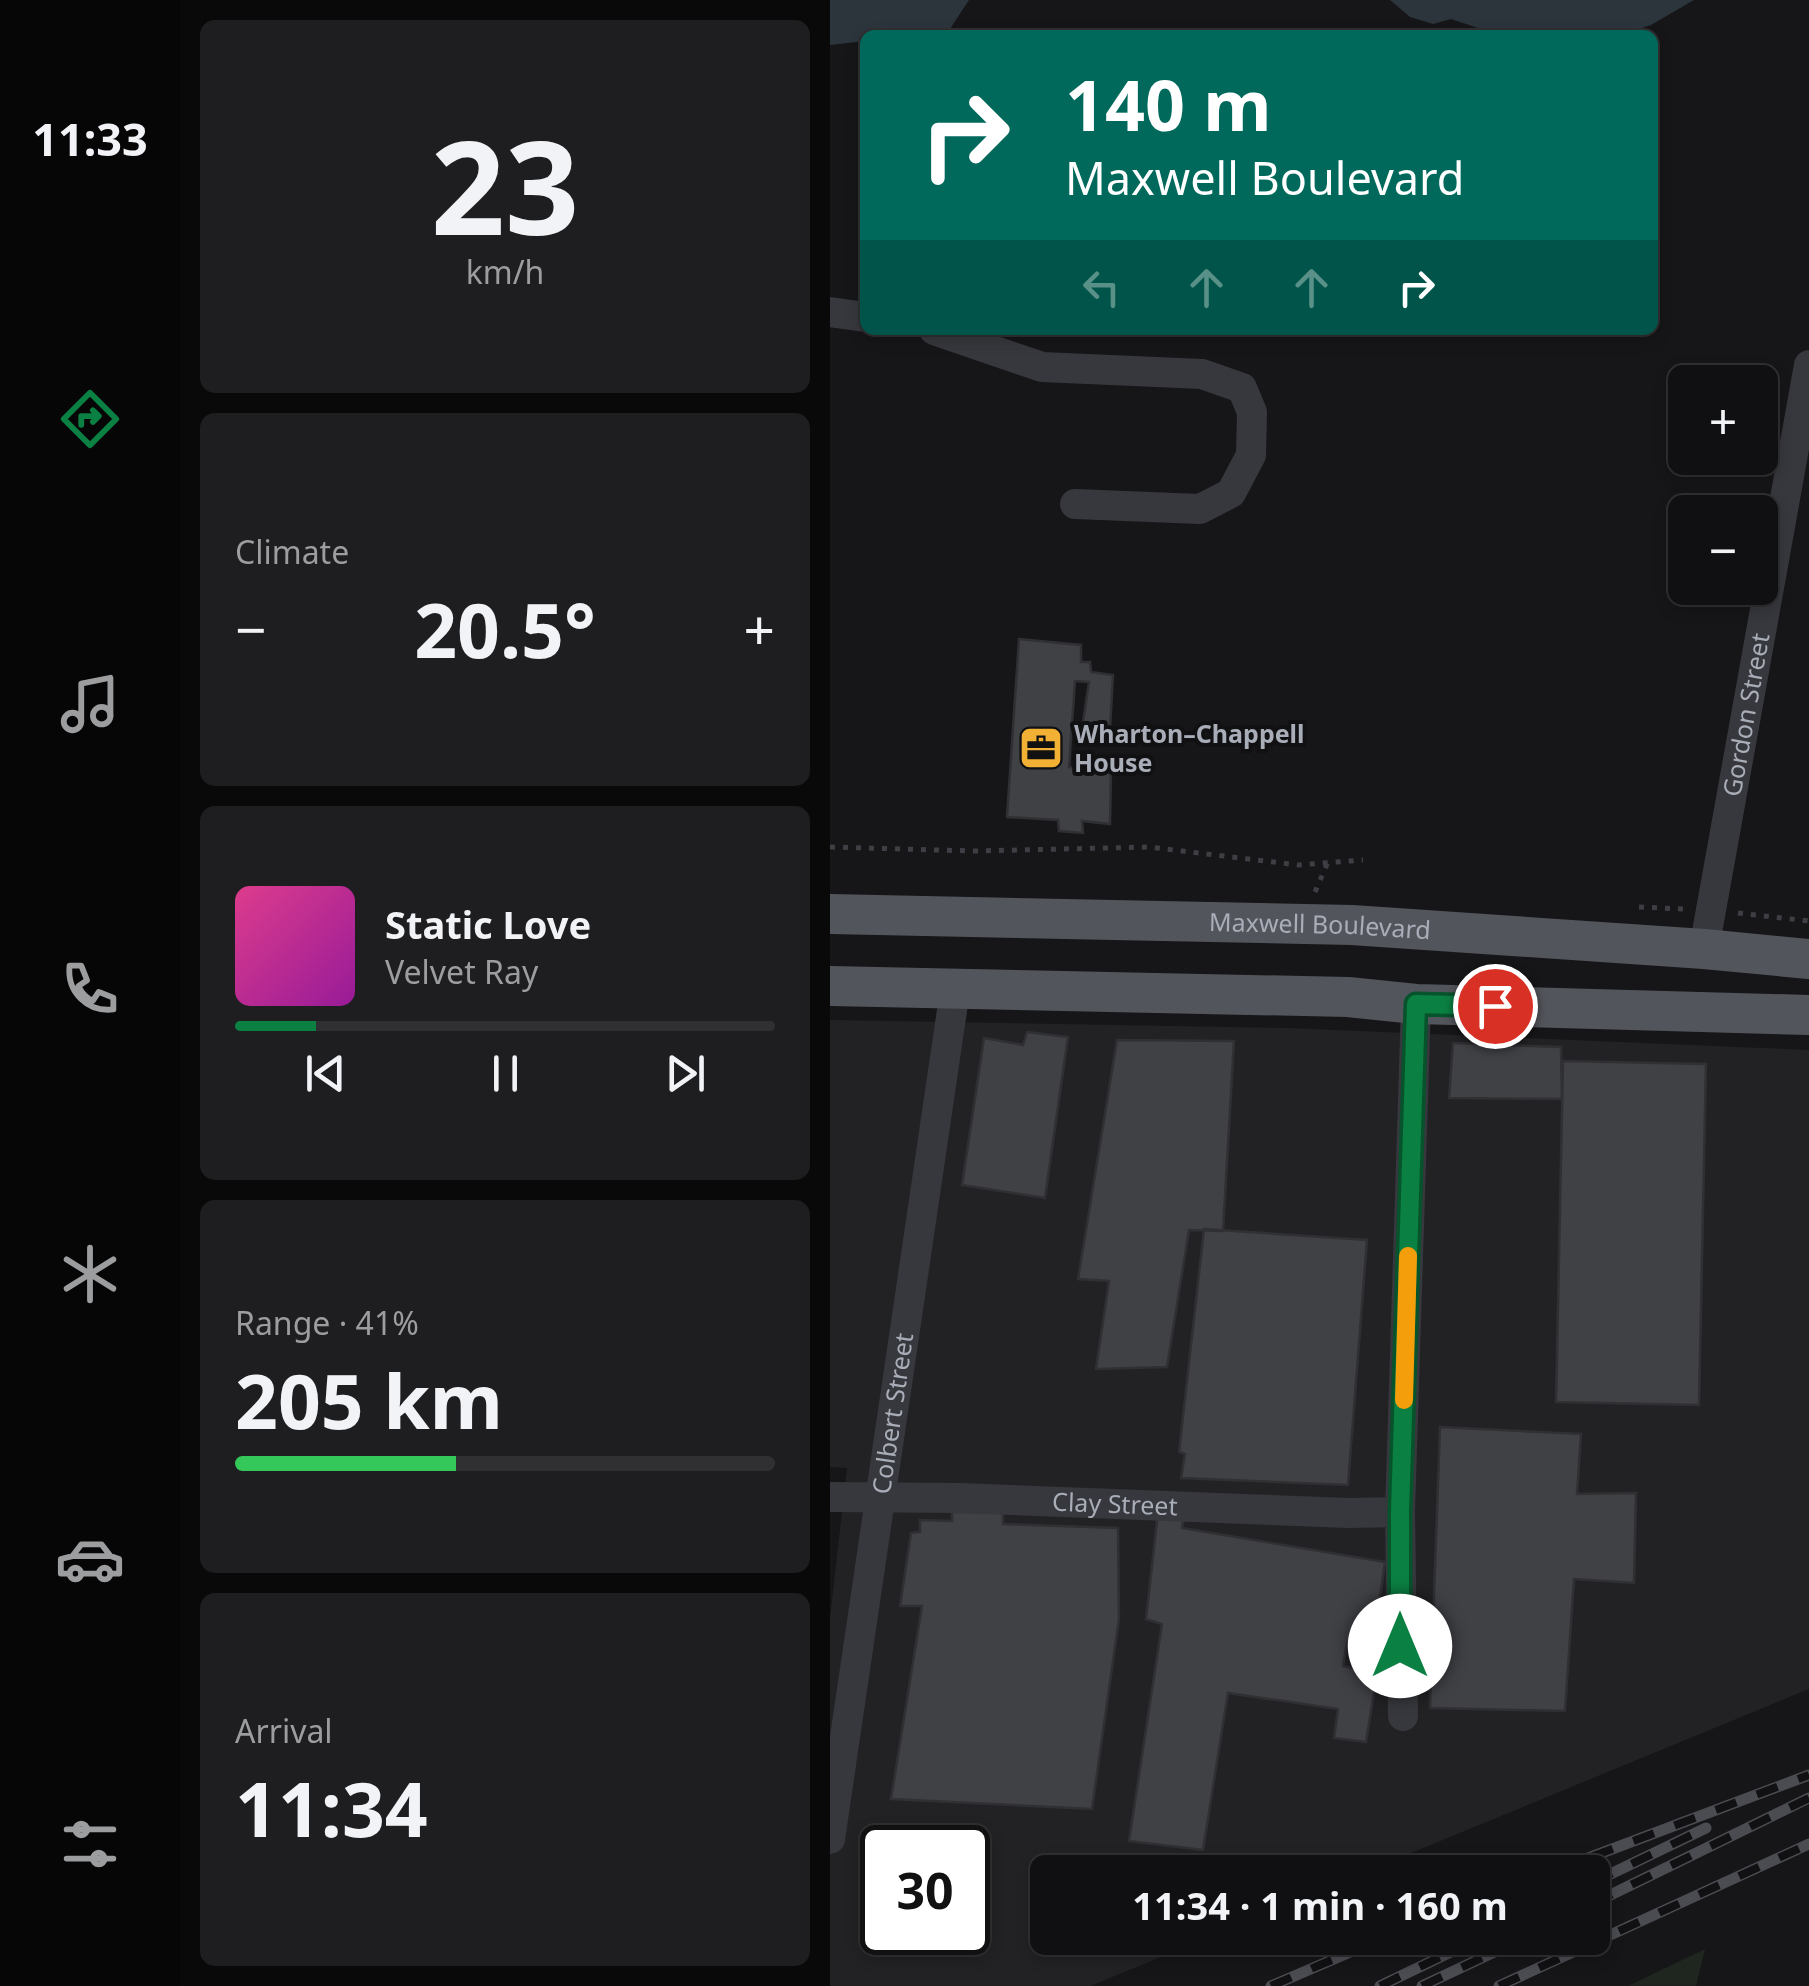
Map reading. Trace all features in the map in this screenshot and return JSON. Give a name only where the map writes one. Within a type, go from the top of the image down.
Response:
[{"type":"main road","name":"Maxwell Boulevard","points":[[830,914],[1352,925],[1809,959]]},
{"type":"main road","points":[[830,986],[1348,997],[1416,1004],[1809,1015]]},
{"type":"street","points":[[830,312],[860,315]]},
{"type":"street","points":[[949,335],[1042,367],[1202,374],[1242,388],[1252,412],[1252,455],[1232,493],[1200,509],[1075,504]]},
{"type":"street","name":"Gordon Street","points":[[1704,949],[1809,365]]},
{"type":"street","name":"Colbert Street","points":[[830,1839],[956,990]]},
{"type":"street","points":[[1403,1716],[1400,1512],[1416,1004]]},
{"type":"street","name":"Clay Street","points":[[830,1497],[1400,1512]]},
{"type":"path","points":[[830,847],[1149,847],[1298,865],[1363,860]]},
{"type":"shaded area","points":[[830,0],[969,0],[949,30],[860,30],[860,42],[830,45]]},
{"type":"shaded area","points":[[1390,0],[1694,0],[1636,30],[1484,30],[1451,19],[1433,24],[1410,17]]},
{"type":"shaded area","points":[[830,1020],[1288,1028],[1809,1050],[1809,1689],[1406,1855],[1030,1855],[1030,1955],[1166,1955],[1090,1986],[830,1986],[830,1618],[847,1468],[830,1467]]},
{"type":"shaded area","points":[[1705,1949],[1696,1986],[1628,1986]]},
{"type":"building","name":"Wharton–Chappell House","points":[[1019,639],[1081,645],[1081,662],[1090,662],[1091,672],[1113,675],[1110,730],[1082,729],[1089,682],[1075,681],[1069,767],[1111,772],[1110,824],[1082,821],[1083,833],[1059,831],[1058,820],[1007,817]]},
{"type":"building","points":[[1027,1032],[1068,1037],[1045,1198],[962,1185],[984,1038],[1023,1045]]},
{"type":"building","points":[[1117,1040],[1234,1041],[1223,1231],[1189,1230],[1167,1367],[1096,1369],[1109,1281],[1078,1279]]},
{"type":"building","points":[[1453,1043],[1561,1047],[1562,1099],[1449,1098]]},
{"type":"building","points":[[1563,1061],[1706,1064],[1699,1405],[1556,1402]]},
{"type":"building","points":[[1204,1229],[1367,1240],[1348,1485],[1181,1478],[1185,1454],[1179,1452]]},
{"type":"building","points":[[1440,1427],[1581,1434],[1577,1494],[1636,1493],[1634,1583],[1574,1579],[1565,1711],[1430,1708]]},
{"type":"building","points":[[952,1512],[1003,1512],[1003,1524],[1118,1528],[1119,1619],[1092,1809],[891,1799],[922,1606],[900,1606],[911,1533],[920,1532],[920,1520],[952,1521]]},
{"type":"building","points":[[1158,1512],[1184,1516],[1182,1528],[1385,1562],[1373,1647],[1347,1643],[1343,1666],[1377,1673],[1366,1742],[1334,1738],[1338,1709],[1228,1693],[1203,1850],[1129,1841],[1162,1624],[1146,1619]]},
{"type":"railway","points":[[1596,1855],[1809,1775]]},
{"type":"railway","points":[[1610,1895],[1809,1798]]},
{"type":"railway","points":[[1610,1874],[1706,1828]]},
{"type":"railway","points":[[1499,1986],[1809,1844]]},
{"type":"railway","points":[[1271,1986],[1343,1955]]},
{"type":"railway","points":[[1380,1986],[1445,1955]]},
{"type":"railway","points":[[1422,1986],[1488,1955]]},
{"type":"slow traffic","points":[[1404,1400],[1408,1256]]},
{"type":"place","name":"Wharton–Chappell House","points":[[1041,748]]},
{"type":"route","points":[[1400,1646],[1400,1512],[1416,1004],[1495,1006]]}]
